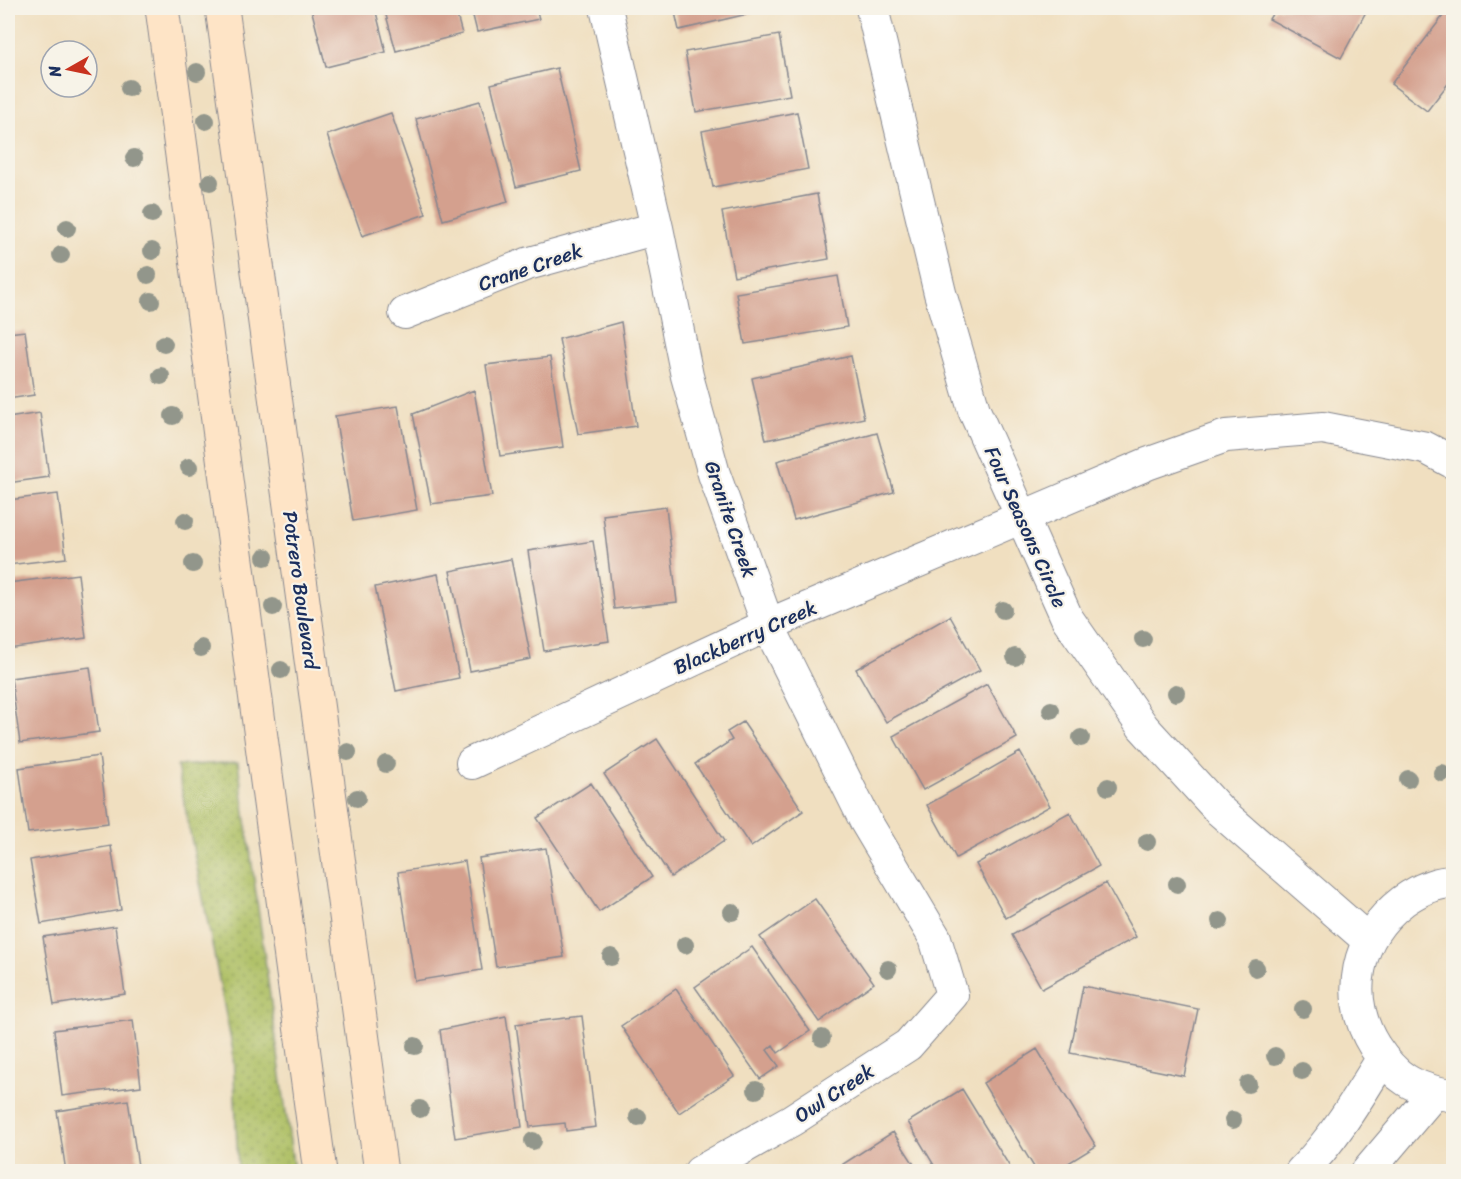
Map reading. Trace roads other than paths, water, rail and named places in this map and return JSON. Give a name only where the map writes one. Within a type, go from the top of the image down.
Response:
[{"type":"street","points":[[162,8],[320,1172]]},
{"type":"street","name":"Potrero Boulevard","points":[[222,8],[381,1172]]},
{"type":"street","name":"Granite Creek","points":[[606,8],[657,228],[687,376],[714,474],[768,625],[866,822],[935,938],[952,995]]},
{"type":"street","name":"Four Seasons Circle","points":[[872,8],[940,293],[974,410],[1067,618],[1143,727],[1220,812],[1368,940]]},
{"type":"street","name":"Crane Creek","points":[[405,313],[527,264],[657,228]]},
{"type":"street","name":"Blackberry Creek","points":[[472,763],[768,625],[1148,464],[1226,436],[1323,428],[1426,448],[1454,463]]},
{"type":"street","points":[[1367,1172],[1444,1094],[1406,1080],[1382,1059],[1365,1032],[1357,1001],[1358,970],[1368,940],[1388,913],[1414,892],[1454,882]]},
{"type":"street","name":"Owl Creek","points":[[700,1172],[792,1120],[908,1046],[952,995]]},
{"type":"street","points":[[1301,1172],[1315,1158],[1348,1114],[1382,1059]]}]
